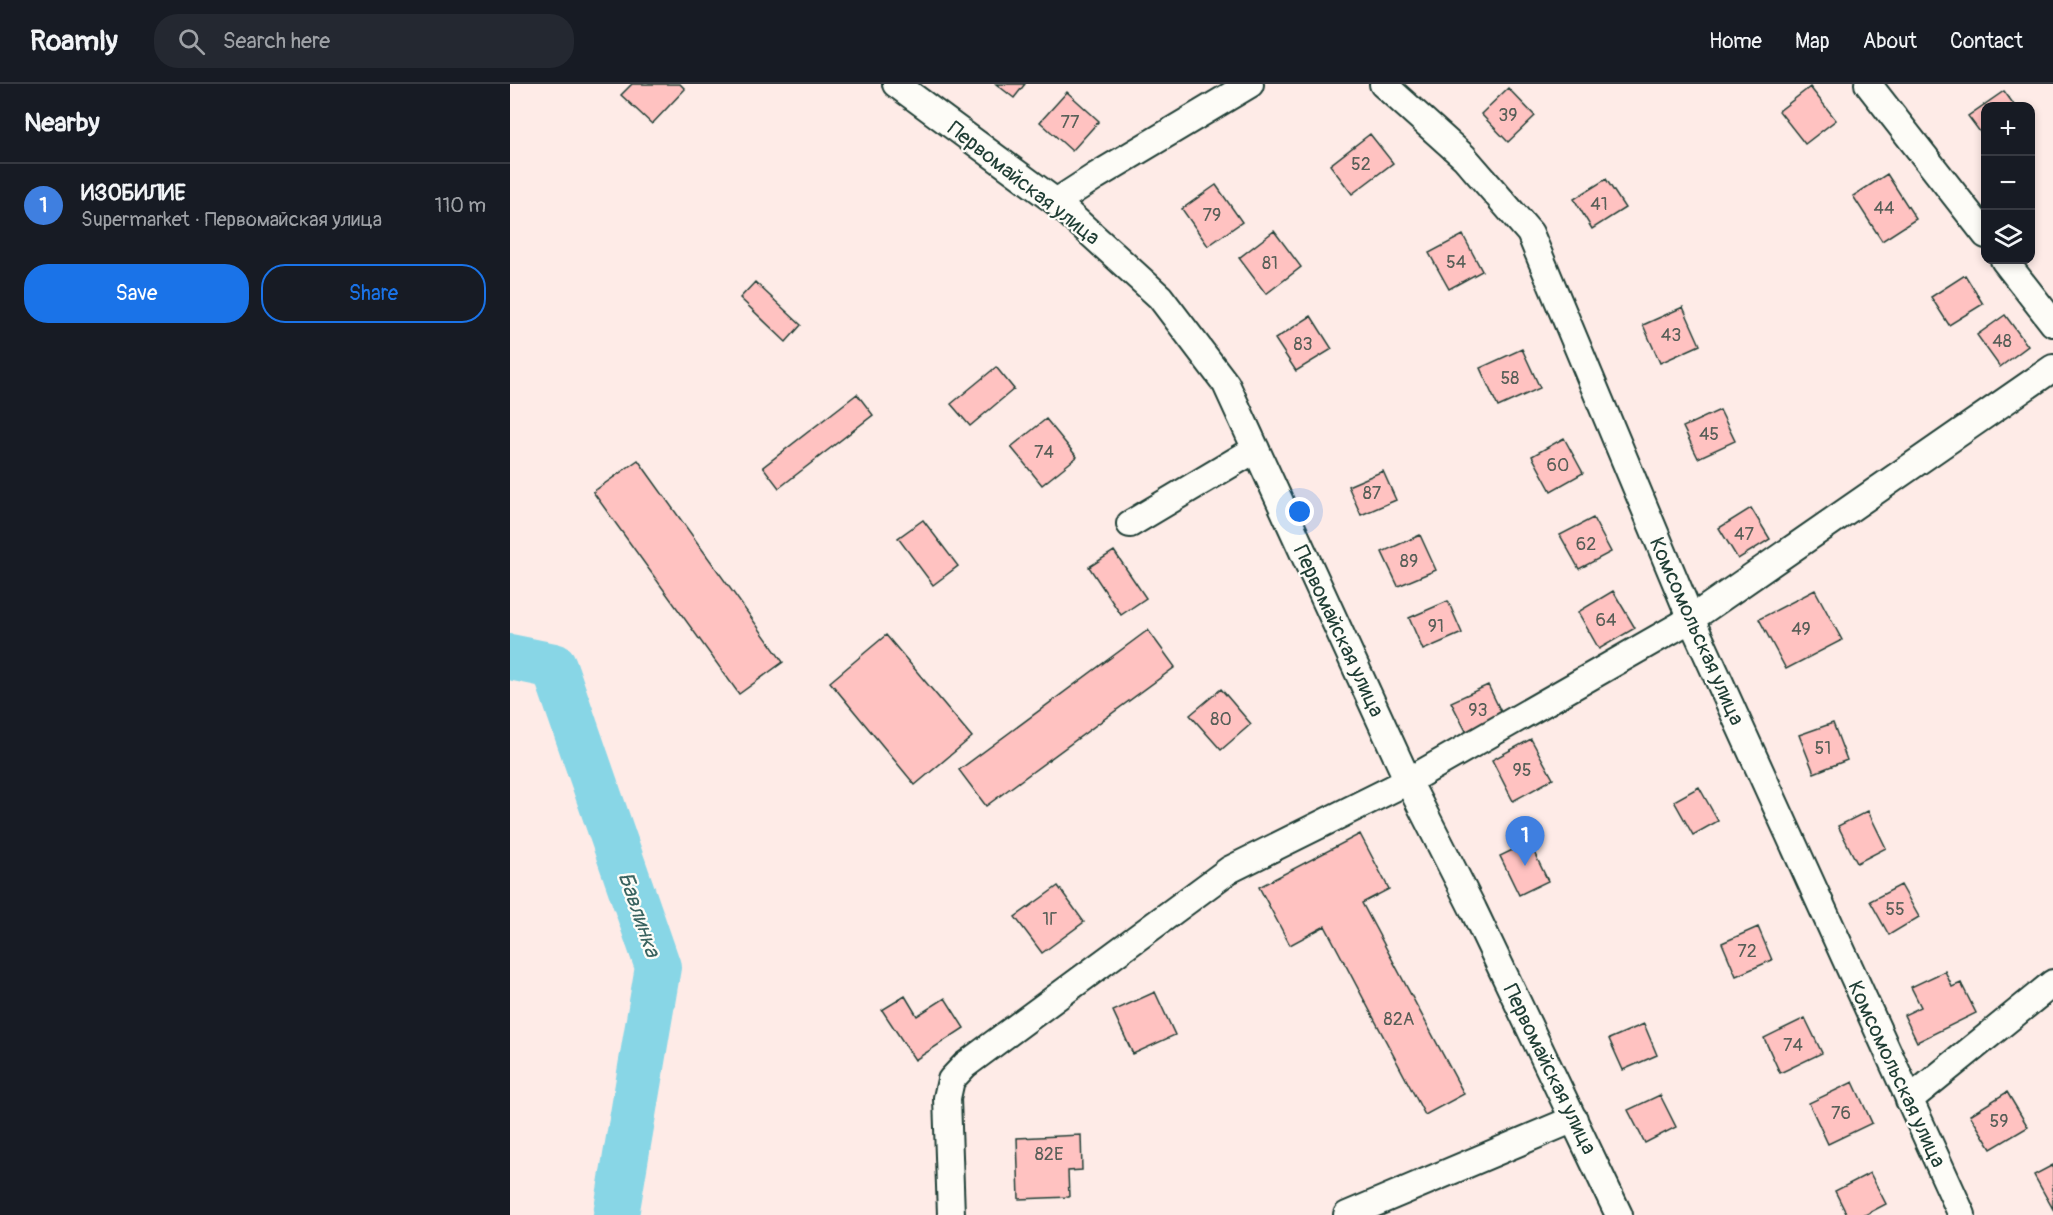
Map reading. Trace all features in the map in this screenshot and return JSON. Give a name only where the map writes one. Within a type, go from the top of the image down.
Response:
[{"type":"street","name":"Первомайская улица","points":[[896,84],[1056,202],[1160,297],[1226,384],[1408,781],[1473,909],[1619,1215]]},
{"type":"street","points":[[1056,202],[1250,84]]},
{"type":"street","name":"Комсомольская улица","points":[[1383,84],[1464,157],[1530,233],[1690,620],[1962,1215]]},
{"type":"street","points":[[1868,84],[1981,230]]},
{"type":"street","points":[[2007,264],[2053,323]]},
{"type":"street","points":[[951,1215],[947,1098],[951,1080],[965,1065],[1229,870],[1408,781],[1690,620],[2053,368]]},
{"type":"street","points":[[1130,524],[1256,448]]},
{"type":"street","points":[[1909,1100],[2053,983]]},
{"type":"street","points":[[1347,1215],[1574,1119]]},
{"type":"building","points":[[632,84],[680,84],[685,89],[652,124],[621,95]]},
{"type":"building","points":[[996,84],[1025,84],[1014,98]]},
{"type":"building","points":[[1810,87],[1836,120],[1805,144],[1779,111]]},
{"type":"building","points":[[1508,88],[1535,116],[1508,142],[1481,114]]},
{"type":"building","points":[[2004,91],[2012,102],[1988,102]]},
{"type":"building","points":[[1067,92],[1099,121],[1072,151],[1040,122]]},
{"type":"building","points":[[1981,107],[1981,133],[1968,116]]},
{"type":"building","points":[[1370,134],[1393,163],[1352,194],[1330,165]]},
{"type":"building","points":[[1887,174],[1916,219],[1882,241],[1853,196]]},
{"type":"building","points":[[1606,179],[1625,208],[1592,229],[1574,199]]},
{"type":"building","points":[[1216,185],[1242,222],[1208,246],[1182,209]]},
{"type":"building","points":[[1274,231],[1301,267],[1266,294],[1239,258]]},
{"type":"building","points":[[1463,235],[1482,271],[1449,289],[1429,253]]},
{"type":"building","points":[[1965,275],[1983,304],[1949,325],[1931,297]]},
{"type":"building","points":[[755,282],[801,325],[786,342],[740,298]]},
{"type":"building","points":[[1683,307],[1700,345],[1660,363],[1643,325]]},
{"type":"building","points":[[2005,315],[2028,346],[2000,367],[1977,335]]},
{"type":"building","points":[[1311,316],[1332,349],[1296,371],[1275,339]]},
{"type":"building","points":[[1522,349],[1540,388],[1498,407],[1480,368]]},
{"type":"building","points":[[996,367],[1014,389],[970,426],[951,404]]},
{"type":"building","points":[[857,394],[873,415],[779,488],[763,467]]},
{"type":"building","points":[[1720,410],[1735,441],[1698,458],[1683,427]]},
{"type":"building","points":[[1046,419],[1077,457],[1042,485],[1011,447]]},
{"type":"building","points":[[1564,438],[1583,473],[1551,491],[1532,456]]},
{"type":"building","points":[[638,460],[783,662],[739,694],[593,492]]},
{"type":"building","points":[[1383,471],[1396,500],[1361,515],[1348,486]]},
{"type":"building","points":[[1751,508],[1770,539],[1738,559],[1719,528]]},
{"type":"building","points":[[1593,518],[1611,552],[1579,569],[1560,535]]},
{"type":"building","points":[[923,520],[958,566],[933,585],[898,538]]},
{"type":"building","points":[[1420,535],[1436,570],[1398,586],[1382,552]]},
{"type":"building","points":[[1114,551],[1146,598],[1121,615],[1089,567]]},
{"type":"building","points":[[1815,590],[1842,640],[1786,669],[1759,619]]},
{"type":"building","points":[[1613,591],[1635,628],[1599,649],[1578,612]]},
{"type":"building","points":[[1448,601],[1462,633],[1423,650],[1409,618]]},
{"type":"building","points":[[1148,630],[1175,667],[986,806],[959,770]]},
{"type":"building","points":[[886,635],[972,737],[915,785],[830,682]]},
{"type":"building","points":[[1488,685],[1504,718],[1468,735],[1451,702]]},
{"type":"building","points":[[1221,689],[1251,724],[1221,750],[1190,715]]},
{"type":"building","points":[[1833,723],[1847,760],[1814,773],[1799,735]]},
{"type":"building","points":[[1531,739],[1553,779],[1513,801],[1492,760]]},
{"type":"building","points":[[1699,787],[1718,821],[1693,835],[1674,801]]},
{"type":"building","points":[[1868,811],[1886,848],[1857,863],[1838,826]]},
{"type":"building","points":[[1360,834],[1389,889],[1362,903],[1464,1094],[1425,1115],[1325,926],[1290,945],[1259,887]]},
{"type":"building","points":[[1529,842],[1548,881],[1519,895],[1500,856]]},
{"type":"building","points":[[1901,885],[1919,917],[1889,935],[1870,901]]},
{"type":"building","points":[[1058,886],[1084,922],[1042,953],[1015,917]]},
{"type":"building","points":[[1758,927],[1772,960],[1736,976],[1722,943]]},
{"type":"building","points":[[1945,971],[1952,987],[1961,983],[1976,1013],[1917,1042],[1904,1015],[1921,1007],[1911,987]]},
{"type":"building","points":[[1155,992],[1175,1035],[1133,1054],[1113,1011]]},
{"type":"building","points":[[905,996],[917,1016],[945,998],[964,1028],[915,1060],[882,1010]]},
{"type":"building","points":[[1805,1018],[1822,1053],[1780,1073],[1764,1038]]},
{"type":"building","points":[[1644,1024],[1657,1055],[1623,1070],[1609,1039]]},
{"type":"building","points":[[1853,1082],[1872,1123],[1828,1144],[1809,1103]]},
{"type":"building","points":[[2007,1092],[2028,1127],[1991,1149],[1970,1115]]},
{"type":"building","points":[[1660,1095],[1676,1127],[1645,1143],[1628,1110]]},
{"type":"building","points":[[1081,1135],[1082,1170],[1068,1171],[1069,1197],[1019,1199],[1017,1138]]},
{"type":"building","points":[[2053,1165],[2053,1209],[2034,1175]]},
{"type":"building","points":[[1870,1173],[1886,1204],[1865,1215],[1847,1215],[1835,1191]]},
{"type":"waterway","name":"Бавлинка","points":[[510,657],[554,666],[658,967],[616,1215]]},
{"type":"place","name":"ИЗОБИЛИЕ","points":[[1525,866]]}]
